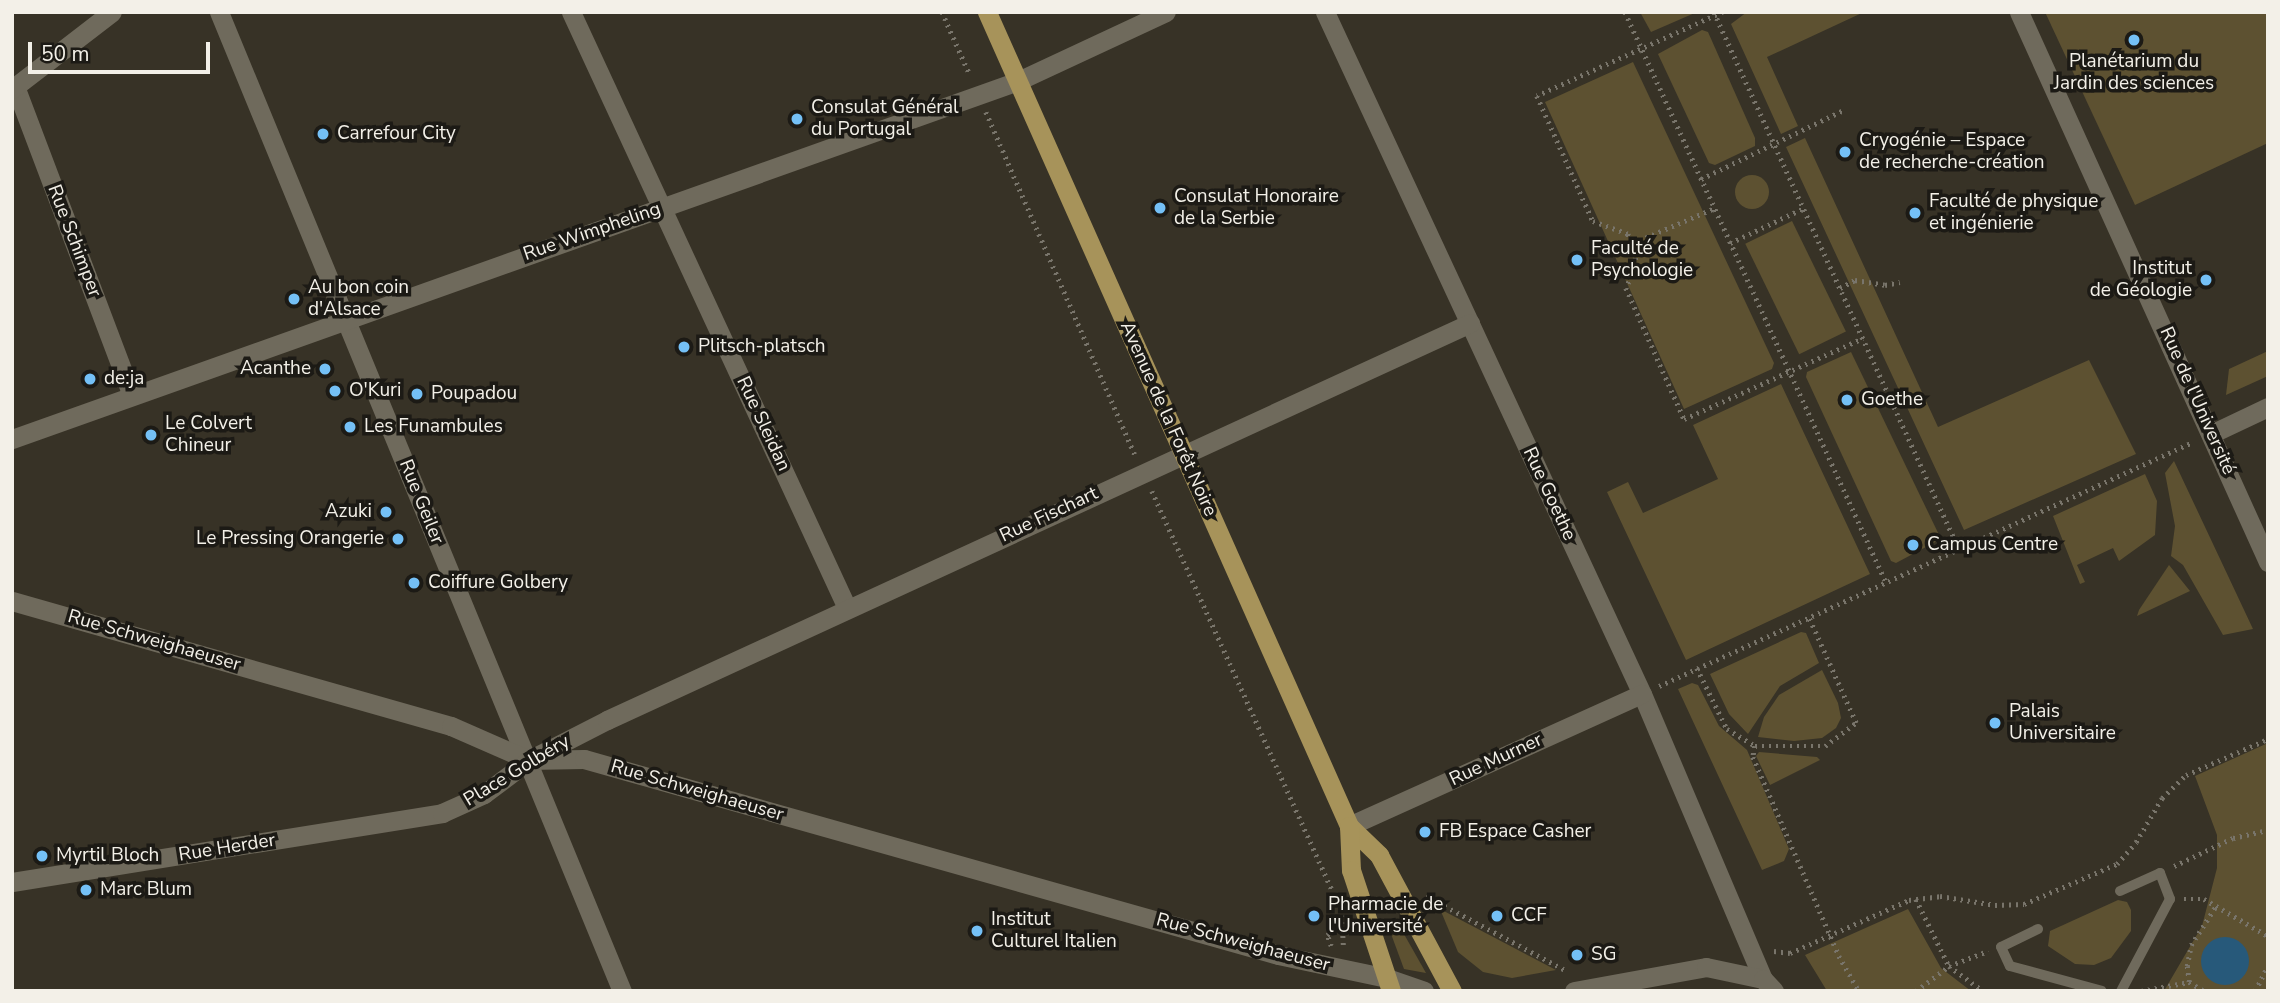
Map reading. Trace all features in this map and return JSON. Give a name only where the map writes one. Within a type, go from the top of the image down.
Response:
[{"type":"main road","name":"Avenue de la Forêt Noire","points":[[987,12],[1349,826],[1379,855],[1452,991]]},
{"type":"main road","name":"Avenue de la Forêt Noire","points":[[1349,826],[1347,852],[1351,870],[1389,984]]},
{"type":"street","points":[[14,88],[112,12]]},
{"type":"street","name":"Rue Geiler","points":[[219,12],[622,991]]},
{"type":"street","name":"Rue Sleidan","points":[[571,12],[664,207],[847,608]]},
{"type":"street","name":"Rue Wimpheling","points":[[12,439],[1018,81],[1166,12]]},
{"type":"street","name":"Rue Goethe","points":[[1325,12],[1642,694],[1768,985]]},
{"type":"street","name":"Rue de l'Université","points":[[2019,12],[2213,433],[2268,562]]},
{"type":"street","name":"Rue Schimper","points":[[14,88],[132,396]]},
{"type":"street","name":"Rue Fischart","points":[[629,710],[1471,323]]},
{"type":"street","points":[[2213,433],[2268,407]]},
{"type":"street","name":"Rue Schweighaeuser","points":[[12,601],[451,726],[529,760],[584,759],[1265,951],[1424,991]]},
{"type":"street","name":"Rue Murner","points":[[1349,826],[1642,694]]},
{"type":"street","name":"Place Golbéry","points":[[442,813],[484,794],[529,760],[629,710]]},
{"type":"street","name":"Rue Herder","points":[[12,882],[442,813]]},
{"type":"street","points":[[1574,983],[1706,967],[1768,985]]},
{"type":"lane","points":[[2120,891],[2160,873],[2170,899],[2120,991]]},
{"type":"lane","points":[[2038,929],[2001,947],[2010,966],[2102,991]]},
{"type":"path","points":[[1625,12],[1886,582]]},
{"type":"path","points":[[1723,12],[1537,96],[1593,221],[1614,225],[1628,234],[1633,243],[1634,269],[1626,288],[1685,419],[1863,338]]},
{"type":"path","points":[[1715,14],[1959,549]]},
{"type":"path","points":[[1701,180],[1844,110]]},
{"type":"path","points":[[1633,243],[1714,208]]},
{"type":"path","points":[[1730,243],[1804,208]]},
{"type":"path","points":[[1840,288],[1854,280],[1885,285],[1900,282]]},
{"type":"path","points":[[1642,694],[2213,433]]},
{"type":"path","points":[[1697,668],[1727,729],[1755,746],[1825,746],[1856,723],[1809,618]]},
{"type":"path","points":[[1754,948],[1790,953],[1916,899],[1940,896],[1994,905],[2024,904],[2117,864],[2136,842],[2162,798],[2186,775],[2268,738]]},
{"type":"path","points":[[1755,746],[1753,757],[1859,991]]},
{"type":"path","points":[[2160,873],[2233,838],[2268,830]]},
{"type":"path","points":[[1416,900],[1425,895],[1574,983]]},
{"type":"path","points":[[1916,899],[1949,966],[1983,991]]},
{"type":"path","points":[[2170,899],[2204,900],[2268,936]]},
{"type":"path","points":[[2189,982],[2187,966],[2191,945],[2216,906]]},
{"type":"path","points":[[1916,991],[1949,966],[2001,947]]},
{"type":"path","points":[[2255,991],[2268,965]]},
{"type":"path","points":[[2141,991],[2189,982],[2204,991]]},
{"type":"shaded area","points":[[1640,12],[1697,12],[1651,32]]},
{"type":"shaded area","points":[[1747,12],[1864,12],[1767,57],[1798,126],[1781,134],[1731,24]]},
{"type":"shaded area","points":[[2045,12],[2268,12],[2268,143],[2135,205]]},
{"type":"shaded area","points":[[1702,30],[1708,32],[1755,138],[1755,146],[1715,165],[1709,163],[1658,54]]},
{"type":"shaded area","points":[[1633,62],[1774,363],[1772,369],[1684,409],[1545,102]]},
{"type":"shaded area","points":[[1805,138],[1938,427],[2089,360],[2136,454],[1964,530],[1786,147]]},
{"type":"shaded area","points":[[1752,175],[1764,180],[1769,192],[1764,204],[1752,209],[1740,204],[1735,192],[1740,180]]},
{"type":"shaded area","points":[[1792,221],[1846,332],[1799,354],[1745,244]]},
{"type":"shaded area","points":[[2268,351],[2268,376],[2226,395],[2229,369]]},
{"type":"shaded area","points":[[1851,352],[1941,539],[1896,563],[1891,561],[1806,377],[1807,372]]},
{"type":"shaded area","points":[[1781,384],[1870,574],[1686,660],[1607,492],[1628,482],[1643,513],[1718,479],[1693,425]]},
{"type":"shaded area","points":[[2174,461],[2253,629],[2223,635],[2183,565],[2171,556],[2175,526],[2165,473]]},
{"type":"shaded area","points":[[2145,474],[2157,501],[2155,535],[2119,561],[2113,548],[2077,565],[2085,582],[2080,584],[2053,516]]},
{"type":"shaded area","points":[[2169,565],[2190,591],[2137,616],[2139,610]]},
{"type":"shaded area","points":[[1801,632],[1806,633],[1819,663],[1780,686],[1748,734],[1729,714],[1710,674]]},
{"type":"shaded area","points":[[1822,670],[1838,703],[1841,718],[1836,728],[1822,738],[1794,741],[1758,737],[1764,717],[1779,695]]},
{"type":"shaded area","points":[[1692,683],[1698,685],[1719,726],[1747,750],[1789,849],[1784,861],[1762,870],[1678,689]]},
{"type":"shaded area","points":[[2268,743],[2268,991],[2164,991],[2202,926],[2217,868],[2217,835],[2195,776]]},
{"type":"shaded area","points":[[1759,752],[1817,757],[1820,760],[1770,785],[1756,756]]},
{"type":"shaded area","points":[[2118,900],[2127,902],[2131,910],[2131,931],[2111,958],[2094,965],[2075,964],[2048,946],[2050,931]]},
{"type":"shaded area","points":[[1440,909],[1556,970],[1512,978],[1483,972],[1458,952]]},
{"type":"shaded area","points":[[1908,909],[1941,968],[1971,991],[1827,991],[1805,955]]},
{"type":"shaded area","points":[[1396,920],[1426,973],[1404,969],[1387,923]]},
{"type":"water","points":[[2225,937],[2242,944],[2249,961],[2242,978],[2225,985],[2208,978],[2201,961],[2208,944]]},
{"type":"place","name":"Planétarium du Jardin des sciences","points":[[2134,40]]},
{"type":"place","name":"Consulat Général du Portugal","points":[[797,119]]},
{"type":"place","name":"Carrefour City","points":[[323,134]]},
{"type":"place","name":"Cryogénie – Espace de recherche-création","points":[[1845,152]]},
{"type":"place","name":"Consulat Honoraire de la Serbie","points":[[1160,208]]},
{"type":"place","name":"Faculté de physique et ingénierie","points":[[1915,213]]},
{"type":"place","name":"Faculté de Psychologie","points":[[1577,260]]},
{"type":"place","name":"Institut de Géologie","points":[[2206,280]]},
{"type":"place","name":"Au bon coin d'Alsace","points":[[294,299]]},
{"type":"place","name":"Plitsch-platsch","points":[[684,347]]},
{"type":"place","name":"Acanthe","points":[[325,369]]},
{"type":"place","name":"de:ja","points":[[90,379]]},
{"type":"place","name":"O'Kuri","points":[[335,391]]},
{"type":"place","name":"Poupadou","points":[[417,394]]},
{"type":"place","name":"Goethe","points":[[1847,400]]},
{"type":"place","name":"Les Funambules","points":[[350,427]]},
{"type":"place","name":"Le Colvert Chineur","points":[[151,435]]},
{"type":"place","name":"Azuki","points":[[386,512]]},
{"type":"place","name":"Le Pressing Orangerie","points":[[398,539]]},
{"type":"place","name":"Campus Centre","points":[[1913,545]]},
{"type":"place","name":"Coiffure Golbery","points":[[414,583]]},
{"type":"place","name":"Palais Universitaire","points":[[1995,723]]},
{"type":"place","name":"FB Espace Casher","points":[[1425,832]]},
{"type":"place","name":"Myrtil Bloch","points":[[42,856]]},
{"type":"place","name":"Marc Blum","points":[[86,890]]},
{"type":"place","name":"Pharmacie de l'Université","points":[[1314,916]]},
{"type":"place","name":"CCF","points":[[1497,916]]},
{"type":"place","name":"Institut Culturel Italien","points":[[977,931]]},
{"type":"place","name":"SG","points":[[1577,955]]}]
